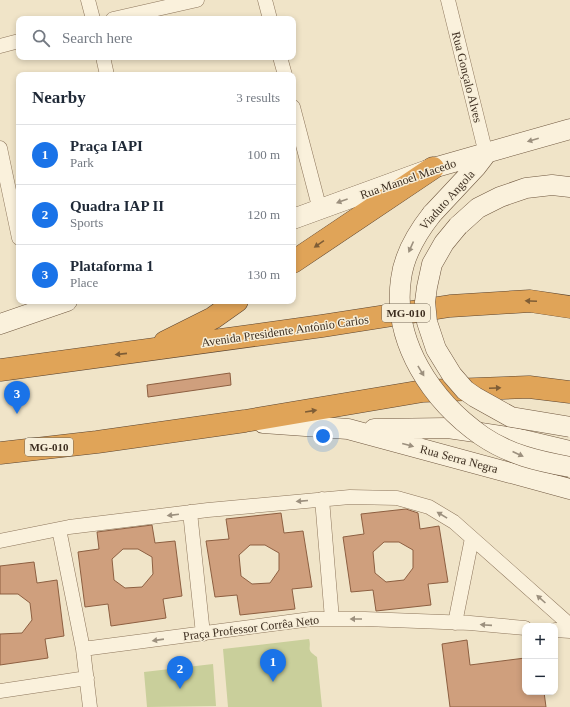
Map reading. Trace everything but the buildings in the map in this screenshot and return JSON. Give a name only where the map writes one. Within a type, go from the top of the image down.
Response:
[{"type":"highway","points":[[296,260],[433,168]]},
{"type":"highway","name":"Avenida Presidente Antônio Carlos","points":[[0,370],[147,351],[450,306],[530,301],[570,307]]},
{"type":"highway","points":[[147,351],[213,318],[233,304]]},
{"type":"highway","name":"MG-010","points":[[0,453],[97,442],[245,421],[423,391],[529,387],[570,392]]},
{"type":"street","points":[[88,0],[92,16]]},
{"type":"street","points":[[126,16],[197,0]]},
{"type":"street","points":[[265,0],[269,16]]},
{"type":"street","name":"Rua Gonçalo Alves","points":[[448,0],[486,154]]},
{"type":"street","points":[[0,46],[16,42]]},
{"type":"street","points":[[104,60],[106,72]]},
{"type":"street","points":[[281,60],[284,72]]},
{"type":"street","points":[[296,118],[320,210]]},
{"type":"street","name":"Rua Manoel Macedo","points":[[296,218],[433,168],[570,129]]},
{"type":"street","points":[[0,148],[16,224]]},
{"type":"street","name":"Viaduto Angola","points":[[486,154],[420,228],[411,246],[401,278],[401,308],[403,326],[412,355],[433,389],[456,414],[483,436],[524,457],[570,467]]},
{"type":"street","name":"Viaduto Angola","points":[[570,187],[552,185],[526,188],[478,208],[458,226],[444,243],[432,264],[426,287],[425,302],[427,322],[436,349],[452,375],[465,390],[475,398],[511,417],[570,427]]},
{"type":"street","points":[[0,324],[34,307],[50,304]]},
{"type":"street","name":"Rua Serra Negra","points":[[245,421],[348,429],[448,428],[515,438],[570,451]]},
{"type":"street","name":"Rua Serra Negra","points":[[348,429],[570,489]]},
{"type":"street","points":[[0,541],[59,529],[190,512],[350,496],[403,500],[429,507],[454,522],[570,625]]},
{"type":"street","points":[[322,499],[332,619]]},
{"type":"street","points":[[190,512],[203,634]]},
{"type":"street","points":[[59,529],[83,649],[90,707]]},
{"type":"street","points":[[455,623],[472,538]]},
{"type":"street","name":"Praça Professor Corrêa Neto","points":[[83,649],[311,619],[455,623],[522,628]]},
{"type":"street","points":[[558,630],[570,631]]},
{"type":"street","points":[[0,691],[87,678]]},
{"type":"green space","points":[[309,639],[310,650],[317,657],[322,707],[228,707],[223,649]]},
{"type":"green space","points":[[213,664],[216,706],[147,707],[144,672]]},
{"type":"place","name":"Plataforma 1","points":[[17,414]]},
{"type":"place","name":"Praça IAPI","points":[[273,682]]},
{"type":"place","name":"Quadra IAP II","points":[[180,689]]}]
